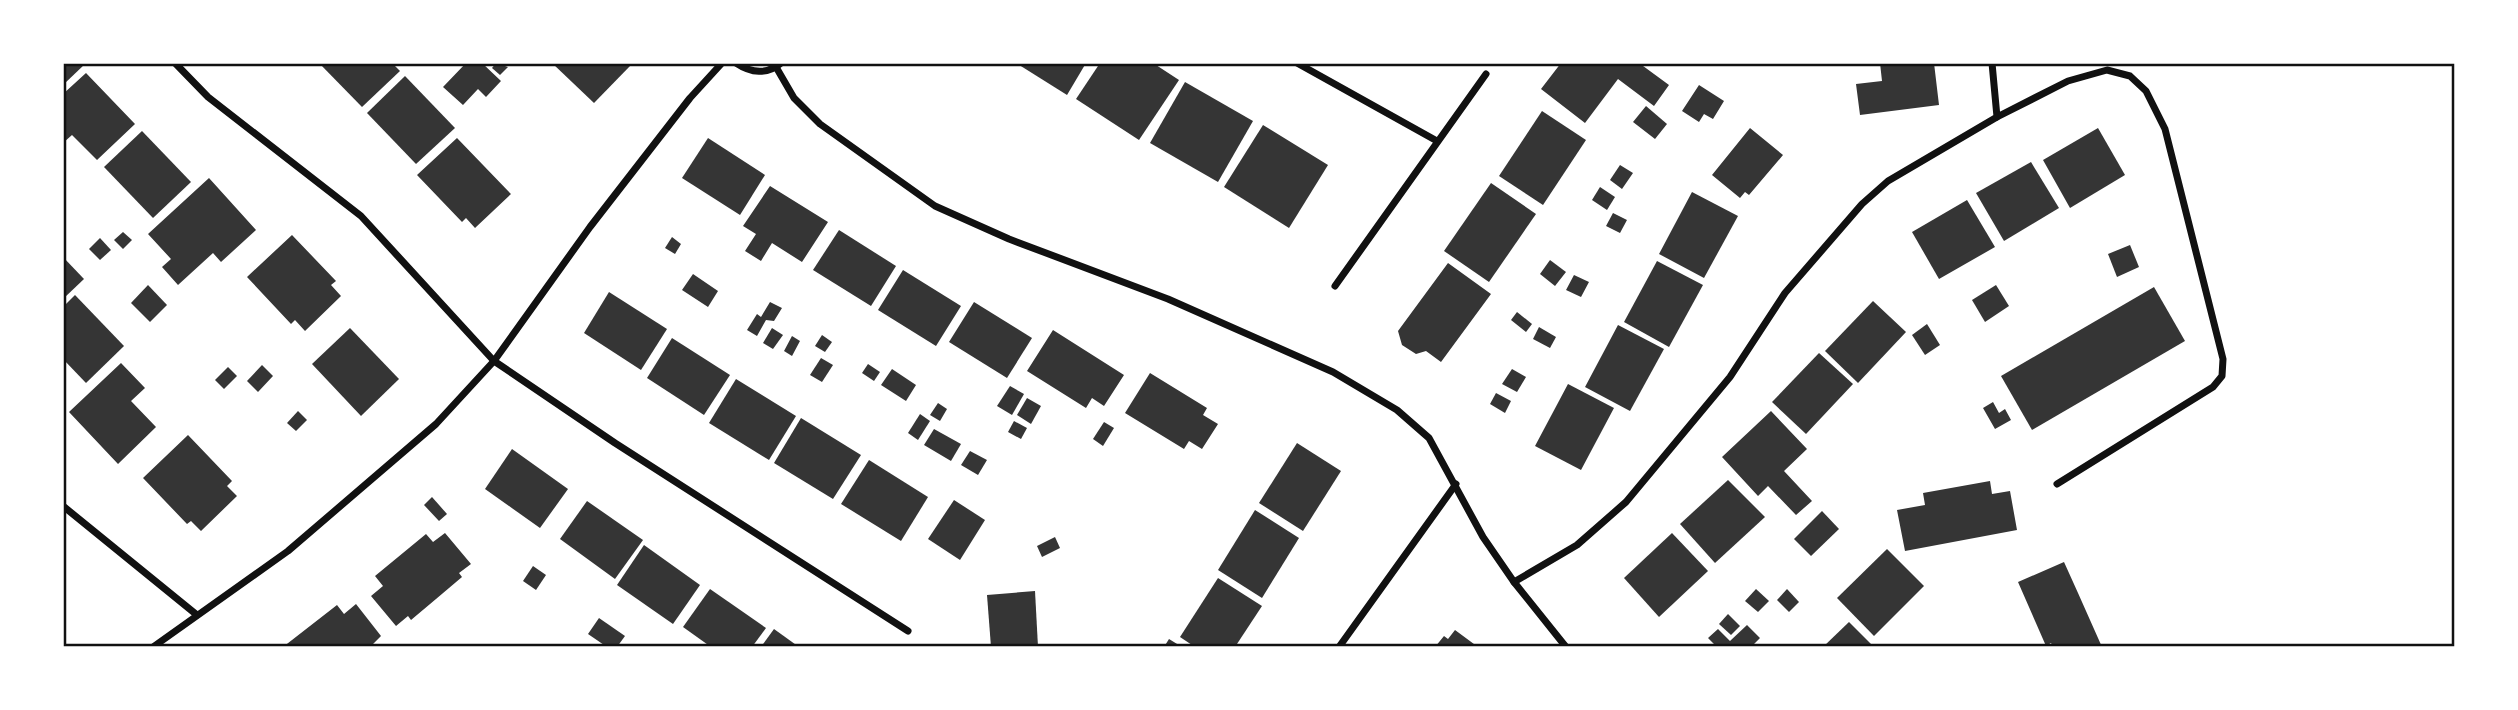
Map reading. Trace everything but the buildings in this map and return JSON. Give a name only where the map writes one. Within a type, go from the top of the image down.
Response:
[{"type":"street","points":[[175,63],[208,97],[361,216],[407,261],[494,361],[681,486],[908,631]]},
{"type":"street","points":[[153,647],[288,551],[436,424],[494,361],[598,216],[696,90],[722,63]]},
{"type":"street","points":[[737,63],[756,71],[778,65],[789,91],[820,124],[935,206],[1087,270],[1168,299],[1333,372],[1378,397],[1417,427],[1438,452],[1483,537],[1514,582],[1566,647]]},
{"type":"street","points":[[1297,63],[1437,141]]},
{"type":"street","points":[[1314,72],[1319,63]]},
{"type":"street","points":[[1992,63],[1997,117]]},
{"type":"street","points":[[1514,582],[1577,545],[1617,511],[1730,377],[1785,293],[1862,204],[1888,181],[1997,117],[2067,81],[2107,70],[2130,76],[2146,91],[2165,129],[2223,359],[2222,376],[2213,387],[2057,484]]},
{"type":"street","points":[[1335,286],[1486,74]]},
{"type":"street","points":[[1339,647],[1456,484]]},
{"type":"street","points":[[63,506],[197,615]]}]
